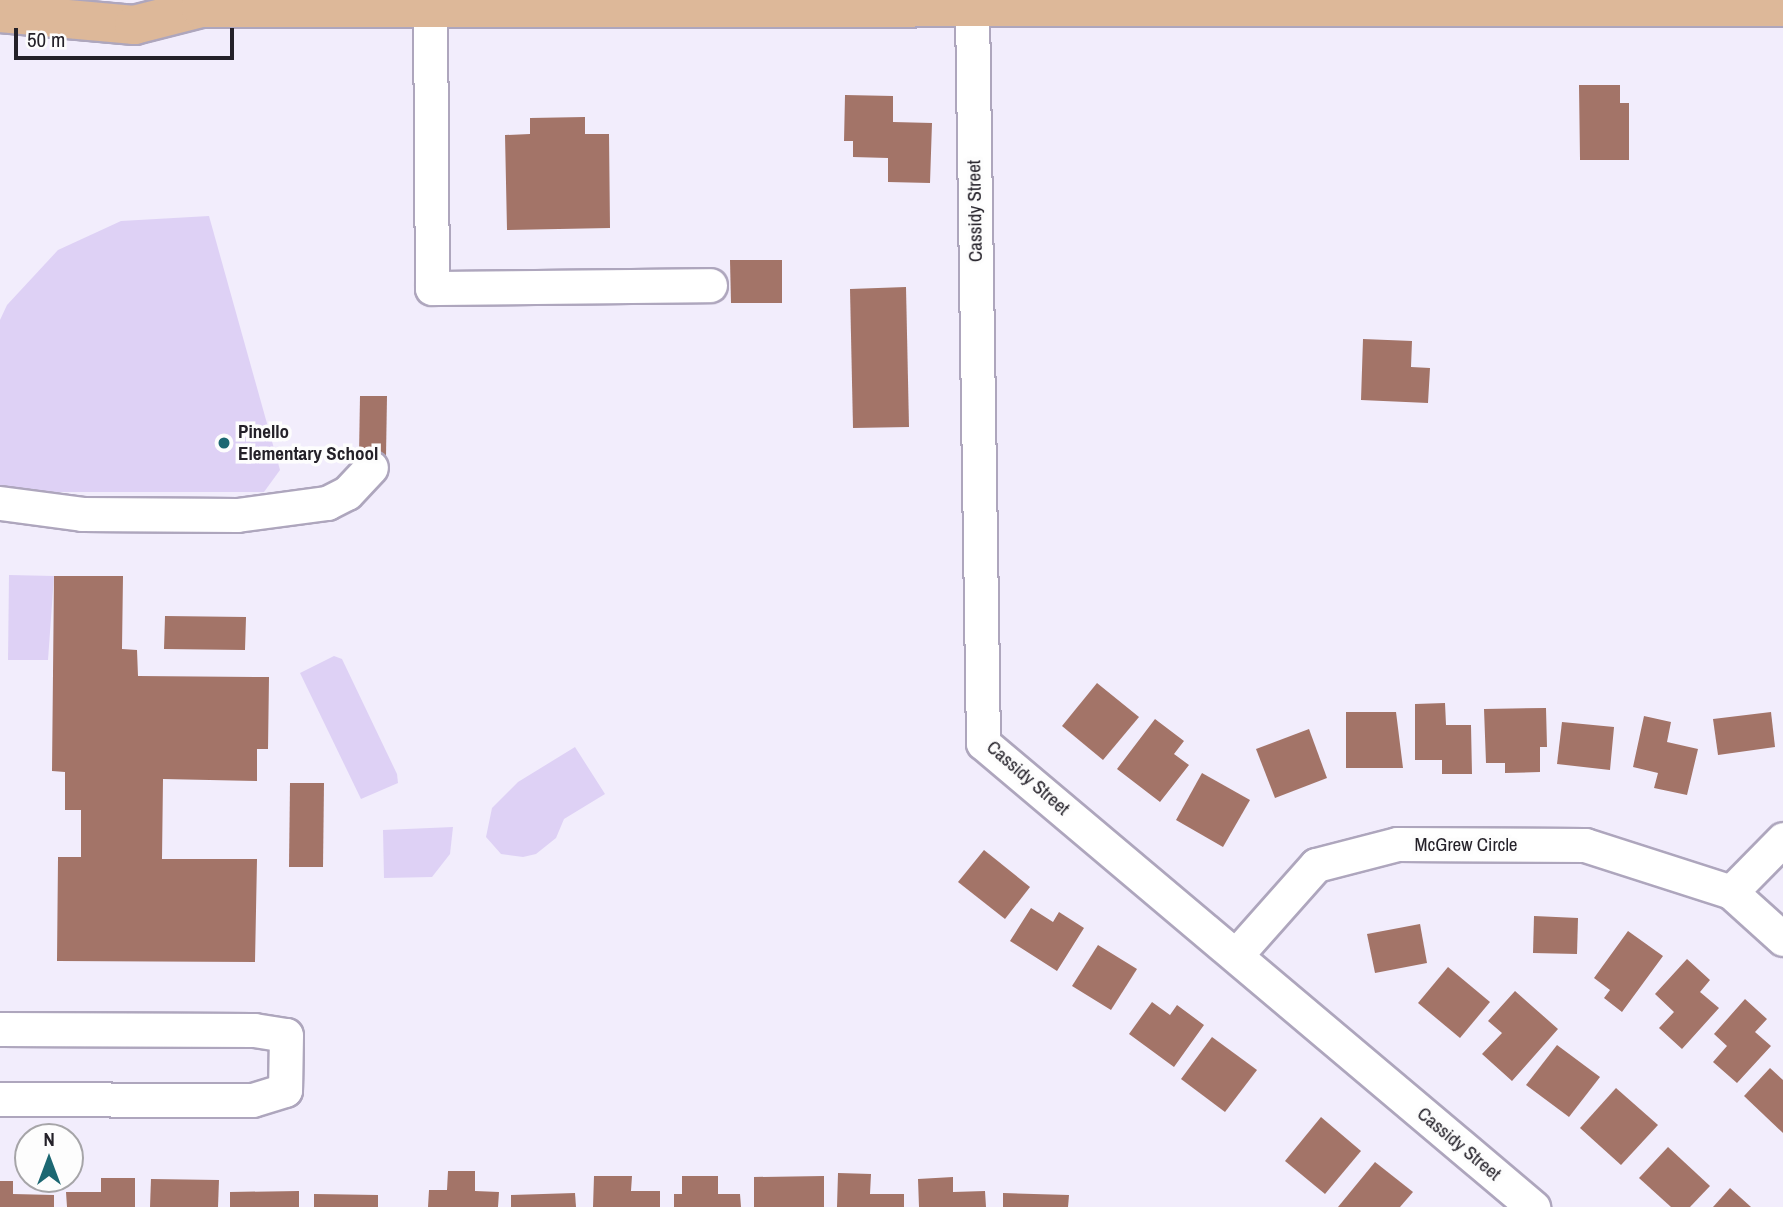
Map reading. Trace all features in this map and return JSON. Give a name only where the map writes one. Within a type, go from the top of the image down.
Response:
[{"type":"main road","points":[[0,13],[134,25],[188,4],[430,9],[972,10],[1526,4],[1783,7]]},
{"type":"street","points":[[430,9],[432,288],[710,285]]},
{"type":"street","name":"Cassidy Street","points":[[972,10],[983,743],[1237,954],[1533,1207]]},
{"type":"street","points":[[0,503],[82,514],[237,516],[327,503],[347,493],[371,467]]},
{"type":"street","points":[[1731,892],[1783,839]]},
{"type":"street","name":"McGrew Circle","points":[[1237,954],[1316,865],[1397,844],[1585,845],[1731,892],[1783,939]]},
{"type":"street","points":[[0,1029],[254,1030],[286,1035],[286,1049],[285,1090],[252,1100],[0,1099]]},
{"type":"shaded area","points":[[209,216],[280,470],[264,492],[10,492],[0,488],[0,320],[7,305],[58,250],[121,221]]},
{"type":"shaded area","points":[[9,575],[54,576],[48,660],[8,660]]},
{"type":"shaded area","points":[[334,656],[342,659],[397,774],[398,783],[361,799],[300,673]]},
{"type":"shaded area","points":[[575,747],[605,794],[564,819],[556,838],[536,854],[523,857],[501,854],[486,837],[492,808],[518,782]]},
{"type":"shaded area","points":[[453,827],[450,854],[432,877],[384,878],[383,830]]},
{"type":"building","points":[[1579,85],[1620,85],[1620,103],[1629,103],[1629,160],[1580,160]]},
{"type":"building","points":[[845,95],[893,96],[893,122],[932,123],[930,183],[888,182],[888,158],[853,157],[853,141],[844,141]]},
{"type":"building","points":[[585,117],[585,134],[609,134],[610,228],[507,230],[505,135],[530,134],[530,118]]},
{"type":"building","points":[[730,260],[782,260],[782,303],[731,303]]},
{"type":"building","points":[[906,287],[909,427],[853,428],[850,289]]},
{"type":"building","points":[[1363,339],[1412,341],[1411,367],[1430,368],[1428,403],[1361,400]]},
{"type":"building","points":[[360,396],[387,396],[386,456],[359,455]]},
{"type":"building","points":[[54,576],[123,576],[122,649],[137,650],[138,676],[269,677],[268,749],[257,749],[257,781],[163,779],[162,859],[257,859],[255,962],[57,961],[58,857],[81,857],[81,810],[65,810],[65,772],[52,771]]},
{"type":"building","points":[[165,616],[246,617],[245,650],[164,649]]},
{"type":"building","points":[[1097,683],[1139,717],[1103,760],[1062,726]]},
{"type":"building","points":[[1445,703],[1446,725],[1471,725],[1472,774],[1442,774],[1442,760],[1415,760],[1415,704]]},
{"type":"building","points":[[1546,708],[1547,747],[1540,747],[1540,772],[1505,773],[1505,763],[1486,763],[1484,709]]},
{"type":"building","points":[[1346,712],[1396,712],[1403,768],[1346,768]]},
{"type":"building","points":[[1771,712],[1775,747],[1718,755],[1713,719]]},
{"type":"building","points":[[1644,716],[1671,722],[1667,742],[1698,749],[1687,795],[1654,788],[1658,773],[1633,767]]},
{"type":"building","points":[[1155,719],[1184,741],[1174,754],[1189,765],[1160,802],[1117,769]]},
{"type":"building","points":[[1562,722],[1614,727],[1610,770],[1557,764]]},
{"type":"building","points":[[1309,729],[1327,778],[1275,798],[1256,749]]},
{"type":"building","points":[[1202,773],[1250,800],[1223,847],[1176,820]]},
{"type":"building","points":[[290,783],[324,783],[323,867],[289,867]]},
{"type":"building","points":[[984,850],[1030,887],[1005,919],[958,882]]},
{"type":"building","points":[[1031,908],[1053,922],[1059,912],[1084,928],[1057,971],[1010,941]]},
{"type":"building","points":[[1534,916],[1578,918],[1577,954],[1533,953]]},
{"type":"building","points":[[1420,924],[1427,963],[1375,973],[1367,934]]},
{"type":"building","points":[[1628,931],[1663,956],[1622,1012],[1604,998],[1610,990],[1594,978]]},
{"type":"building","points":[[1098,945],[1137,969],[1111,1010],[1072,986]]},
{"type":"building","points":[[1687,959],[1710,980],[1700,992],[1719,1008],[1682,1049],[1659,1028],[1674,1012],[1655,994]]},
{"type":"building","points":[[1448,967],[1490,1002],[1460,1038],[1418,1003]]},
{"type":"building","points":[[1515,991],[1558,1029],[1512,1081],[1482,1054],[1502,1033],[1488,1021]]},
{"type":"building","points":[[1745,999],[1767,1019],[1755,1032],[1771,1046],[1737,1083],[1713,1062],[1727,1046],[1714,1034]]},
{"type":"building","points":[[1152,1002],[1170,1015],[1177,1005],[1204,1025],[1174,1067],[1129,1034]]},
{"type":"building","points":[[1212,1037],[1257,1070],[1225,1112],[1181,1079]]},
{"type":"building","points":[[1557,1045],[1600,1077],[1569,1117],[1526,1085]]},
{"type":"building","points":[[1770,1068],[1783,1080],[1783,1133],[1744,1096]]},
{"type":"building","points":[[1616,1088],[1658,1125],[1621,1165],[1580,1128]]},
{"type":"building","points":[[1321,1117],[1361,1151],[1325,1194],[1285,1161]]},
{"type":"building","points":[[1668,1147],[1710,1186],[1690,1207],[1671,1207],[1639,1178]]},
{"type":"building","points":[[1375,1162],[1413,1192],[1400,1207],[1338,1207]]},
{"type":"building","points":[[448,1171],[475,1171],[475,1191],[499,1192],[498,1207],[428,1207],[429,1190],[447,1190]]},
{"type":"building","points":[[838,1173],[871,1174],[870,1194],[904,1194],[904,1207],[837,1207]]},
{"type":"building","points":[[594,1176],[632,1176],[631,1191],[660,1191],[660,1207],[593,1207]]},
{"type":"building","points":[[682,1176],[718,1176],[718,1194],[740,1194],[741,1207],[674,1207],[674,1194],[682,1194]]},
{"type":"building","points":[[824,1176],[824,1207],[754,1207],[754,1177]]},
{"type":"building","points":[[953,1177],[953,1192],[985,1191],[986,1207],[919,1207],[918,1179]]},
{"type":"building","points":[[101,1178],[135,1178],[135,1207],[67,1207],[66,1193],[101,1192]]},
{"type":"building","points":[[151,1179],[219,1180],[218,1207],[150,1207]]},
{"type":"building","points":[[0,1181],[13,1181],[13,1194],[54,1195],[54,1207],[0,1207]]},
{"type":"building","points":[[1730,1188],[1751,1207],[1713,1207]]},
{"type":"building","points":[[299,1191],[299,1207],[230,1207],[230,1192]]},
{"type":"building","points":[[575,1193],[576,1207],[511,1207],[511,1195]]},
{"type":"building","points":[[1003,1193],[1069,1195],[1068,1207],[1003,1207]]},
{"type":"building","points":[[314,1194],[378,1195],[378,1207],[314,1207]]},
{"type":"place","name":"Pinello Elementary School","points":[[224,443]]}]
